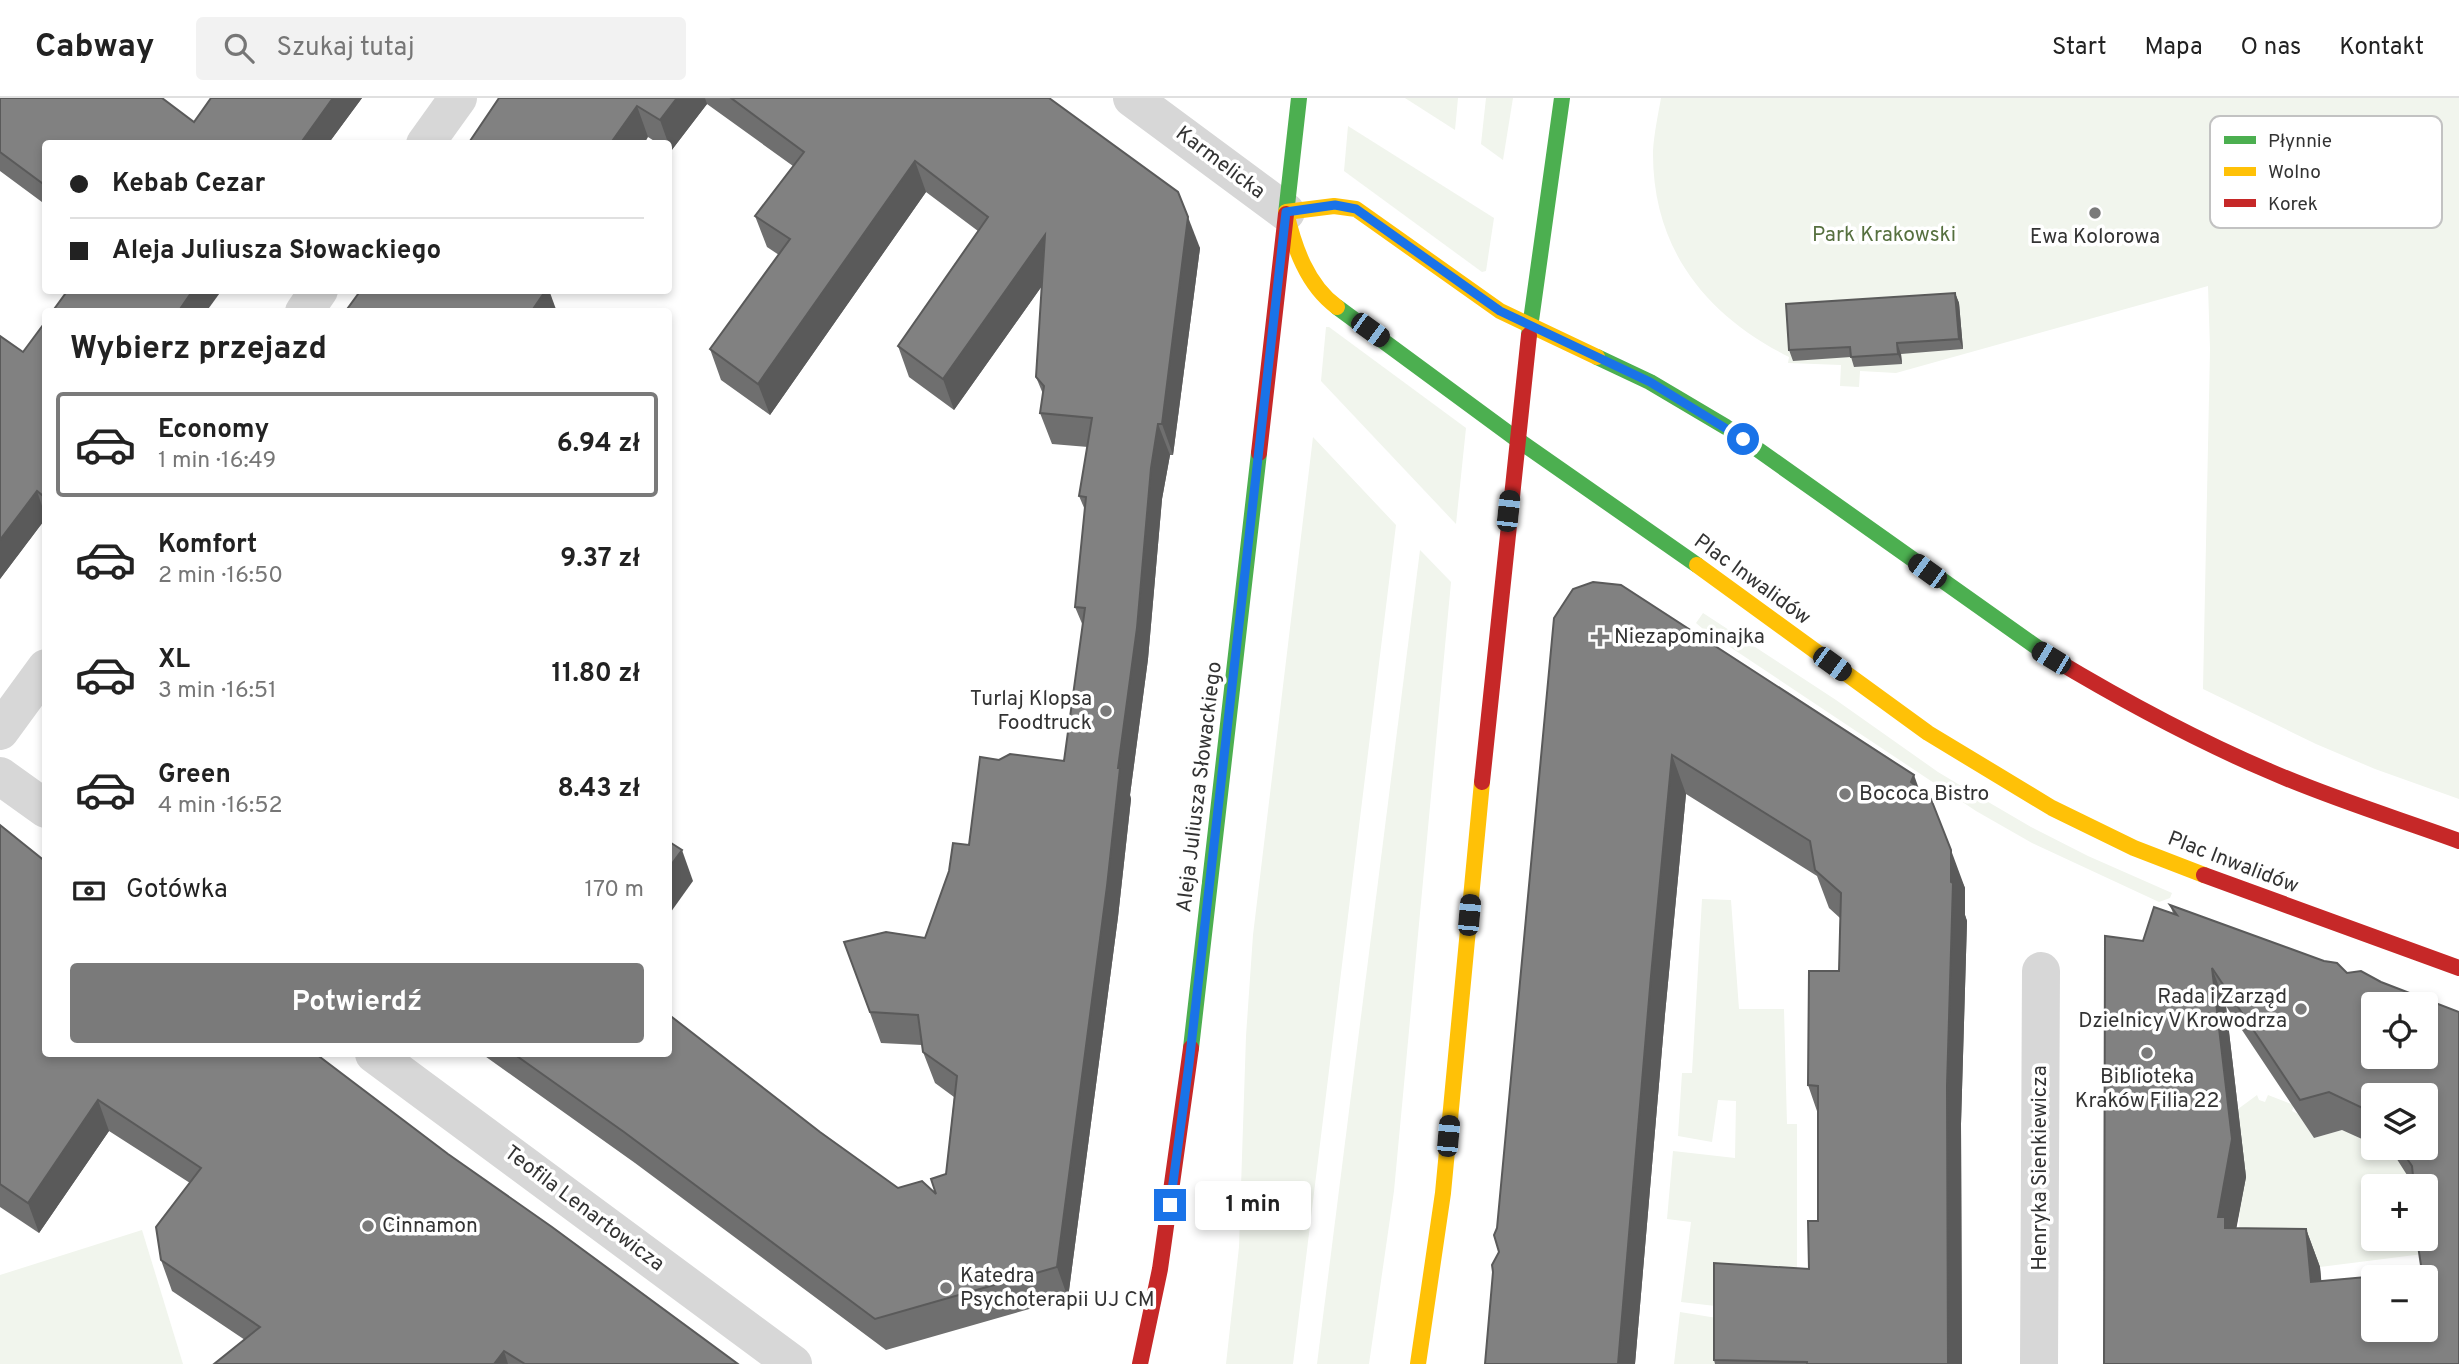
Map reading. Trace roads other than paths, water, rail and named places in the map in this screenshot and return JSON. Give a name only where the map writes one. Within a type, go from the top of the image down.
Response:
[{"type":"street","points":[[428,140],[458,98]]},
{"type":"street","name":"Karmelicka","points":[[1132,98],[1286,212],[1335,205],[1356,209],[1485,302],[1528,326]]},
{"type":"street","name":"Aleja Juliusza Słowackiego","points":[[1140,1364],[1160,1269],[1189,1064],[1299,98]]},
{"type":"street","points":[[1418,1364],[1429,1304],[1448,1136],[1515,438],[1528,326],[1562,98]]},
{"type":"street","name":"Plac Inwalidów","points":[[1286,212],[1290,233],[1309,274],[1328,300],[1515,438],[1701,568],[1928,733],[2052,808],[2134,848],[2459,968]]},
{"type":"street","points":[[1528,326],[1650,382],[1726,427],[2035,648],[2108,692],[2270,772],[2459,841]]},
{"type":"street","points":[[0,731],[42,673]]},
{"type":"street","points":[[0,776],[42,806]]},
{"type":"street","name":"Henryka Sienkiewicza","points":[[2039,1364],[2041,971]]},
{"type":"street","name":"Teofila Lenartowicza","points":[[378,1057],[793,1364]]},
{"type":"place","name":"Ewa Kolorowa","points":[[2095,213]]},
{"type":"place","name":"Niezapominajka","points":[[1600,637]]},
{"type":"place","name":"Turlaj Klopsa Foodtruck","points":[[1106,711]]},
{"type":"place","name":"Bococa Bistro","points":[[1845,794]]},
{"type":"place","name":"Rada i Zarząd Dzielnicy V Krowodrza","points":[[2301,1009]]},
{"type":"place","name":"Biblioteka Kraków Filia 22","points":[[2147,1053]]},
{"type":"place","name":"Cinnamon","points":[[368,1226]]},
{"type":"place","name":"Katedra Psychoterapii UJ CM","points":[[946,1288]]},
{"type":"park label","name":"Park Krakowski","points":[[1884,235]]}]
